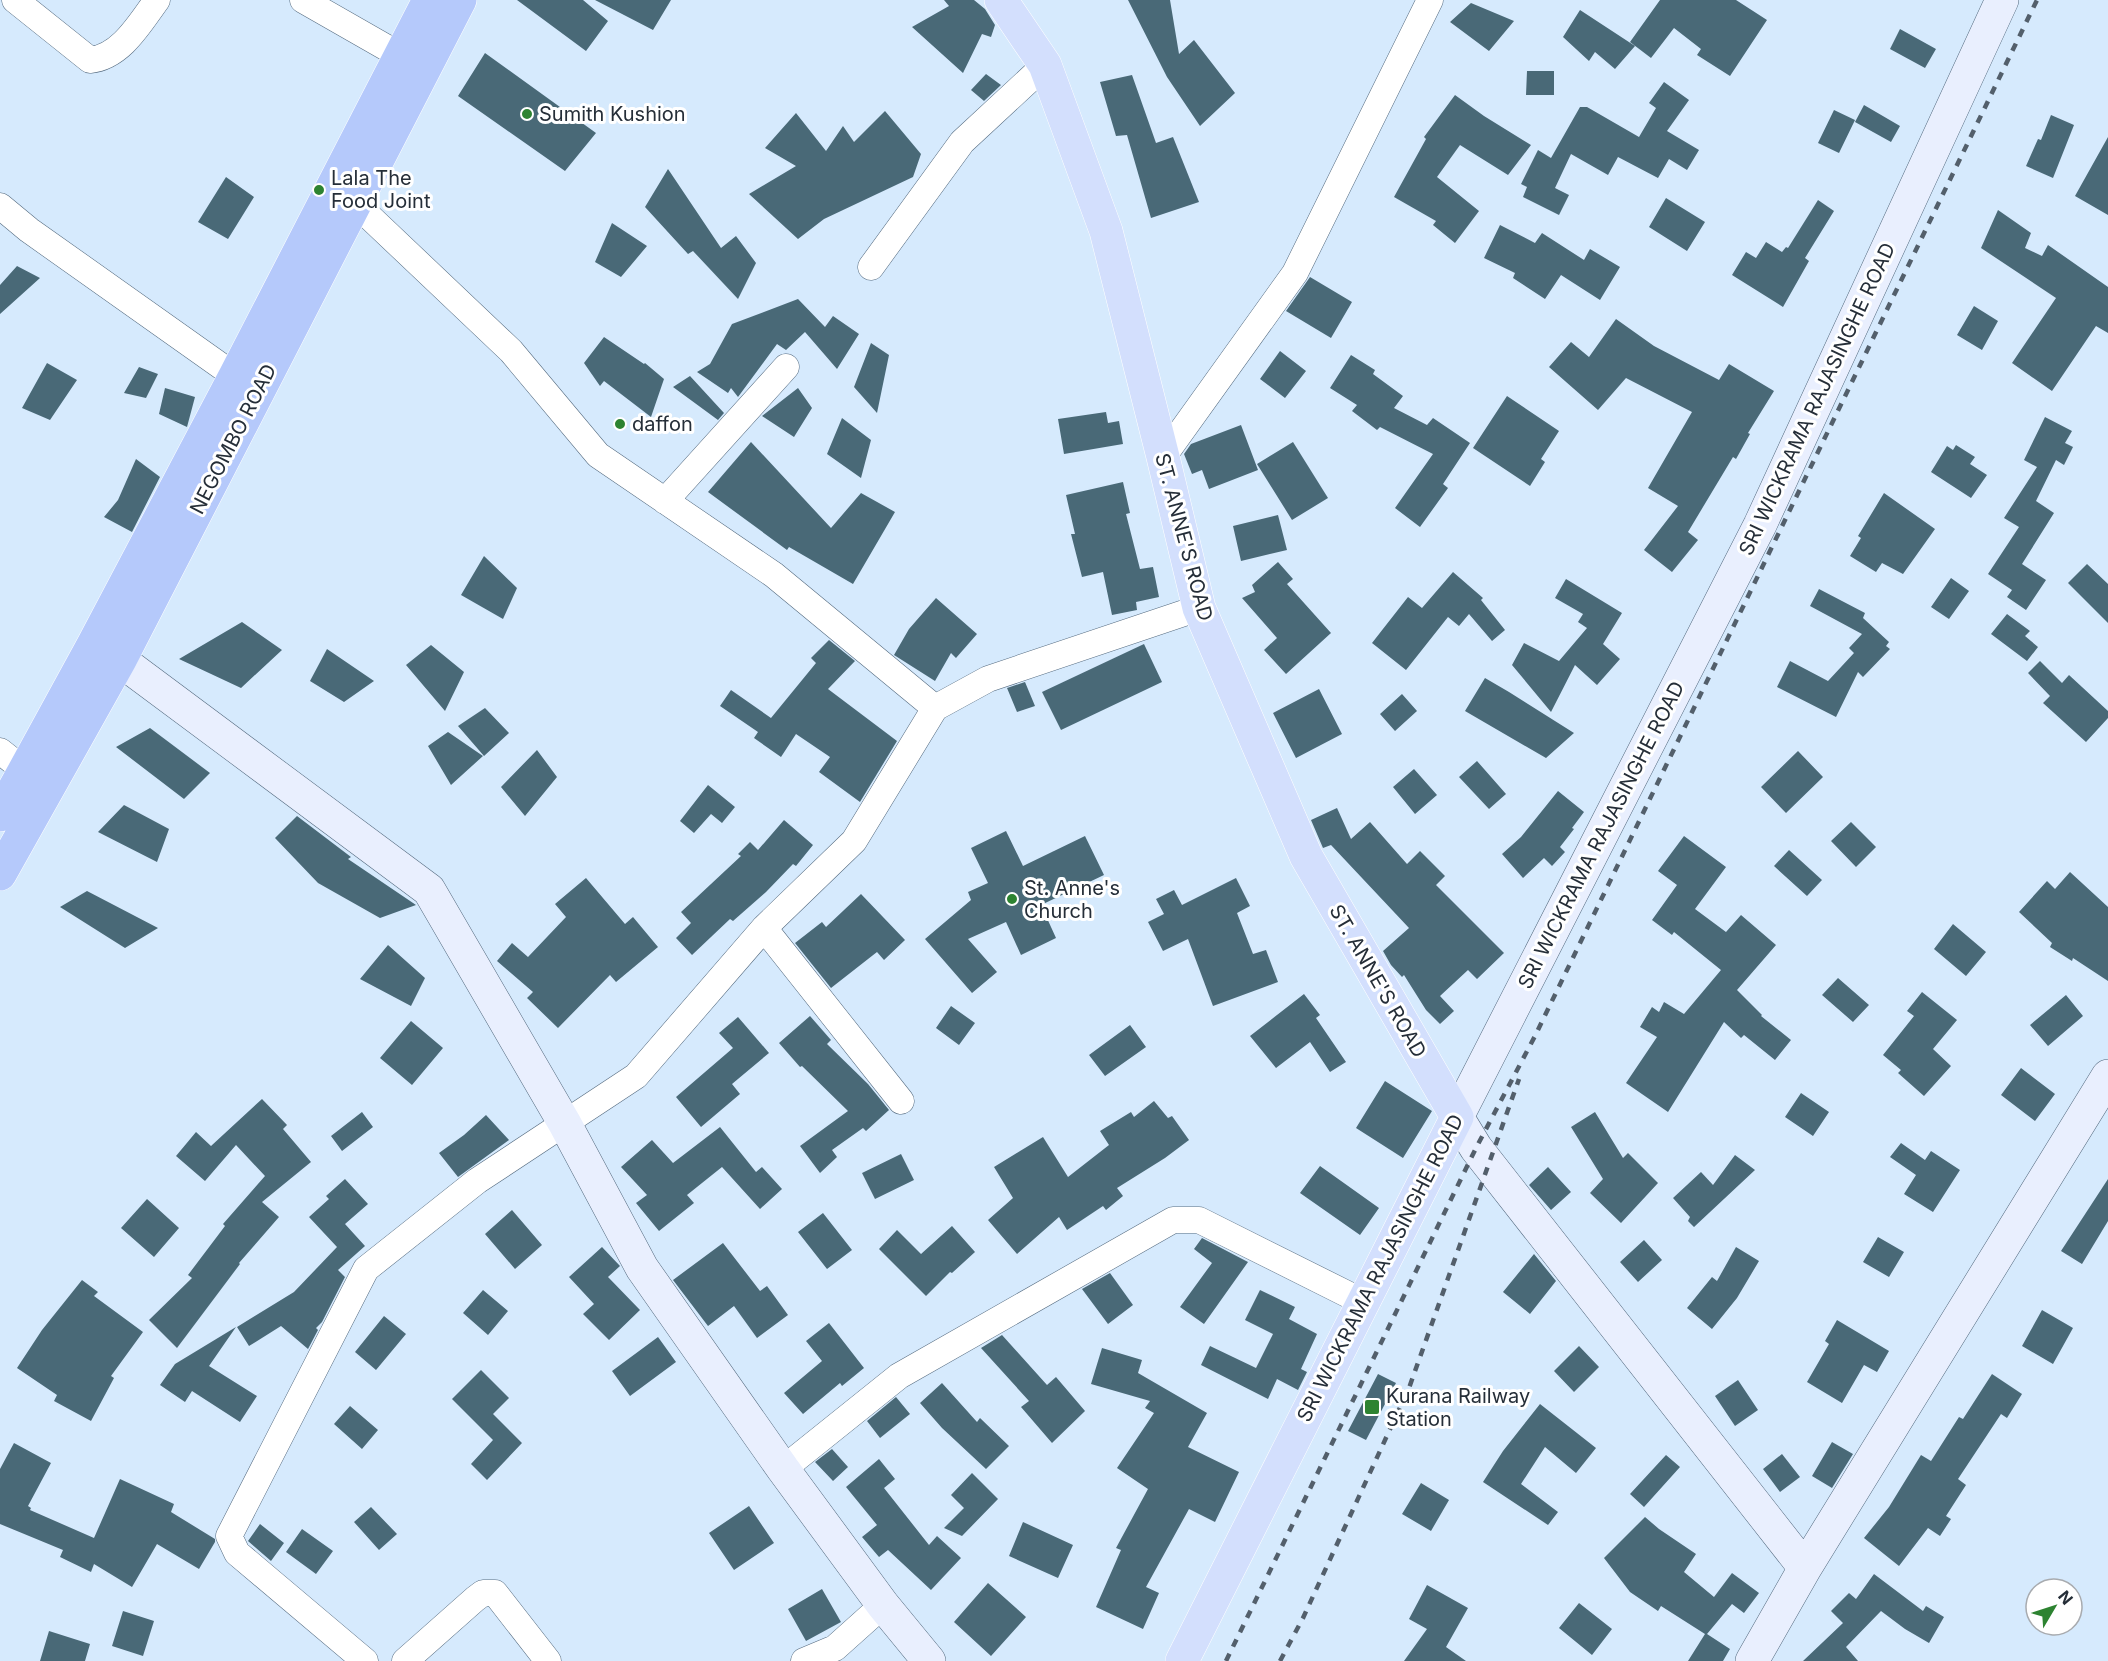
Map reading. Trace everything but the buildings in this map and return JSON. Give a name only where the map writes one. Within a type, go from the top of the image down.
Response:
[{"type":"highway","name":"NEGOMBO ROAD","points":[[0,815],[12,760],[106,653],[345,196],[401,56],[429,0]]},
{"type":"highway","name":"NEGOMBO ROAD","points":[[0,874],[235,376],[345,196],[460,0]]},
{"type":"main road","name":"ST. ANNE'S ROAD","points":[[1001,0],[1045,65],[1106,231],[1199,608],[1306,856],[1457,1117]]},
{"type":"main road","name":"SRI WICKRAMA RAJASINGHE ROAD","points":[[1182,1661],[1457,1117]]},
{"type":"street","points":[[15,0],[90,60],[102,59],[131,35],[157,0]]},
{"type":"street","points":[[303,0],[401,56]]},
{"type":"street","points":[[1163,457],[1295,273],[1430,0]]},
{"type":"street","name":"SRI WICKRAMA RAJASINGHE ROAD","points":[[1457,1117],[1760,525],[2002,0]]},
{"type":"street","points":[[871,267],[962,142],[1045,65]]},
{"type":"street","points":[[345,196],[511,351],[598,455],[774,575],[935,708]]},
{"type":"street","points":[[0,206],[29,230],[235,376]]},
{"type":"street","points":[[665,501],[786,367]]},
{"type":"street","points":[[365,1661],[237,1553],[230,1536],[366,1269],[477,1181],[636,1076],[764,928],[854,841],[935,708],[988,679],[1199,608]]},
{"type":"street","points":[[106,653],[429,890],[565,1124],[642,1268],[783,1469],[883,1605],[929,1661]]},
{"type":"street","points":[[764,928],[901,1101]]},
{"type":"street","points":[[1752,1661],[1804,1568],[2108,1076]]},
{"type":"street","points":[[1457,1117],[1476,1148],[1804,1568]]},
{"type":"street","points":[[783,1469],[899,1376],[1173,1220],[1198,1220],[1363,1302]]},
{"type":"street","points":[[405,1661],[483,1593],[495,1593],[548,1661]]},
{"type":"street","points":[[804,1661],[835,1648],[883,1605]]},
{"type":"railway","points":[[1226,1661],[1476,1148],[1535,1036],[2037,0]]},
{"type":"railway","points":[[1280,1661],[1303,1618],[1409,1388],[1519,1079]]},
{"type":"place","name":"Sumith Kushion","points":[[527,114]]},
{"type":"place","name":"Lala The Food Joint","points":[[319,190]]},
{"type":"place","name":"daffon","points":[[620,424]]},
{"type":"place","name":"St. Anne's Church","points":[[1012,899]]},
{"type":"place","name":"Kurana Railway Station","points":[[1372,1407]]}]
